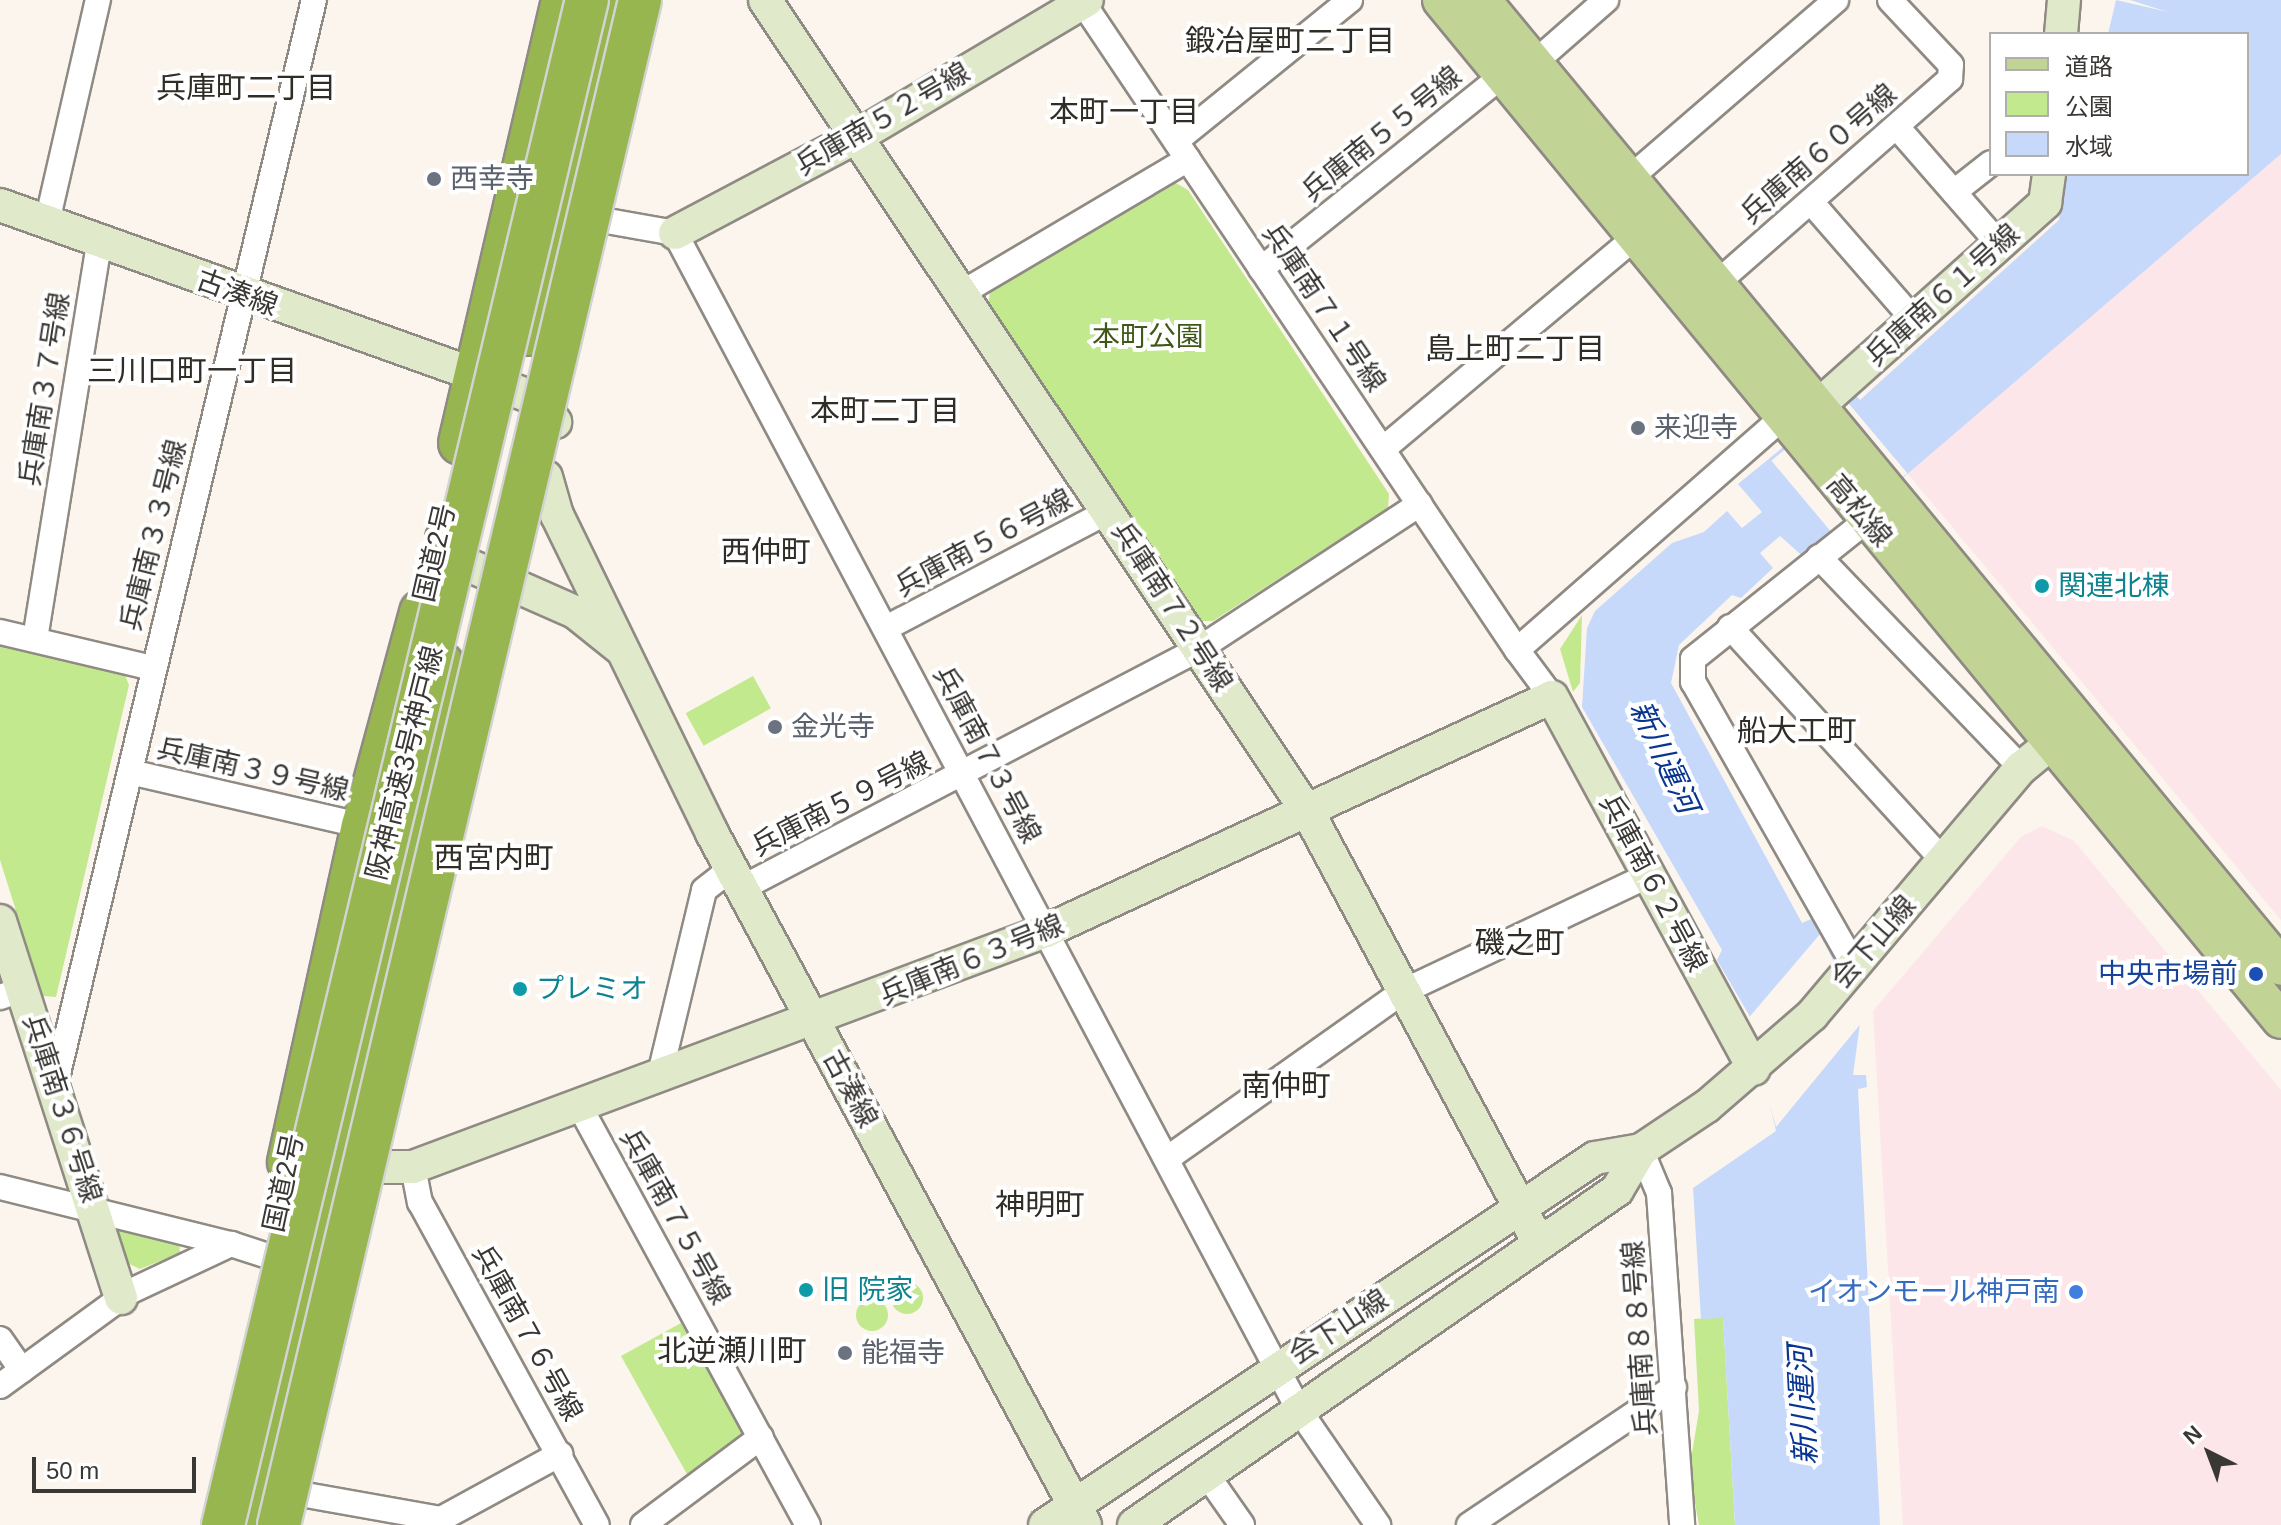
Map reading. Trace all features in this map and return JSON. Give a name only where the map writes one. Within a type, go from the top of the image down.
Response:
[{"type":"highway","name":"国道2号","points":[[201,1525],[250,1250],[440,533],[563,0]]},
{"type":"highway","name":"阪神高速3号神戸線","points":[[252,1524],[448,590],[587,0]]},
{"type":"highway","points":[[491,629],[494,523],[512,418],[611,0]]},
{"type":"highway","name":"阪神高速3号神戸線","points":[[252,1524],[491,629],[640,0]]},
{"type":"highway","points":[[303,1510],[399,1167],[556,423],[661,0]]},
{"type":"main road","name":"高松線","points":[[1441,0],[1631,177],[1717,283],[1805,418],[1864,517],[2281,1020]]},
{"type":"main road","name":"高松線","points":[[1482,0],[1518,69],[1636,237],[1805,418],[1888,489],[2281,967]]},
{"type":"street","points":[[47,222],[98,0]]},
{"type":"street","name":"兵庫南３３号線","points":[[55,1086],[152,668],[314,0]]},
{"type":"street","name":"兵庫南７２号線","points":[[765,0],[965,291],[1309,814],[1537,1240]]},
{"type":"street","points":[[965,291],[1182,150],[1350,0]]},
{"type":"street","name":"兵庫南５５号線","points":[[1261,269],[1606,0]]},
{"type":"street","points":[[1631,177],[1836,0]]},
{"type":"street","name":"兵庫南６０号線","points":[[1717,283],[1950,79],[1951,65],[1890,0]]},
{"type":"street","points":[[2061,32],[2064,0]]},
{"type":"street","name":"兵庫南５２号線","points":[[675,233],[858,136],[1084,1]]},
{"type":"street","name":"兵庫南７１号線","points":[[1084,1],[1517,650]]},
{"type":"street","points":[[1897,127],[1999,244]]},
{"type":"street","points":[[1954,192],[1989,165]]},
{"type":"street","name":"兵庫南６１号線","points":[[1805,418],[2045,203],[2049,176]]},
{"type":"street","points":[[1811,202],[1914,320]]},
{"type":"street","name":"古湊線","points":[[0,205],[242,296],[476,375],[536,399],[556,423]]},
{"type":"street","points":[[607,221],[675,233]]},
{"type":"street","name":"兵庫南７３号線","points":[[675,233],[1299,1410],[1378,1525]]},
{"type":"street","points":[[1383,449],[1636,237]]},
{"type":"street","name":"兵庫南３７号線","points":[[35,639],[99,242]]},
{"type":"street","points":[[1517,650],[1805,418]]},
{"type":"street","name":"古湊線","points":[[546,477],[622,650],[737,878],[1078,1515]]},
{"type":"street","name":"兵庫南５９号線","points":[[659,1078],[704,890],[962,776],[1199,649],[1420,504]]},
{"type":"street","name":"兵庫南５６号線","points":[[886,628],[1109,511]]},
{"type":"street","points":[[1849,972],[1693,682],[1693,659],[1864,517]]},
{"type":"street","name":"古湊線","points":[[440,533],[457,560],[520,586],[597,625],[622,650]]},
{"type":"street","points":[[1819,557],[2021,768]]},
{"type":"street","points":[[1730,627],[1944,861]]},
{"type":"street","points":[[0,632],[152,668]]},
{"type":"street","name":"兵庫南６２号線","points":[[1517,650],[1756,1066]]},
{"type":"street","name":"兵庫南６３号線","points":[[399,1167],[580,1107],[814,1022],[1046,931],[1309,814],[1546,698]]},
{"type":"street","name":"会下山線","points":[[1134,1525],[1537,1240],[1617,1190],[1641,1150],[1756,1066],[1849,972],[2021,768],[2079,720]]},
{"type":"street","name":"兵庫南３９号線","points":[[130,772],[363,826]]},
{"type":"street","points":[[1168,1158],[1404,991],[1649,875]]},
{"type":"street","name":"兵庫南３６号線","points":[[0,921],[11,993],[55,1086],[121,1298]]},
{"type":"street","name":"兵庫南７５号線","points":[[580,1107],[808,1525]]},
{"type":"street","name":"会下山線","points":[[1045,1525],[1078,1515],[1277,1367],[1520,1211],[1595,1158],[1641,1150]]},
{"type":"street","name":"兵庫南８８号線","points":[[1641,1150],[1659,1193],[1682,1525]]},
{"type":"street","name":"兵庫南７６号線","points":[[399,1167],[597,1525]]},
{"type":"street","points":[[0,1188],[250,1250]]},
{"type":"street","points":[[0,1386],[121,1298],[250,1250]]},
{"type":"street","points":[[0,1339],[22,1370]]},
{"type":"street","points":[[1469,1525],[1674,1387]]},
{"type":"street","points":[[643,1525],[761,1437]]},
{"type":"street","points":[[303,1510],[441,1519],[560,1454]]},
{"type":"street","points":[[1207,1475],[1242,1525]]},
{"type":"shaded area","points":[[2281,154],[2281,920],[1907,473]]},
{"type":"shaded area","name":"イオンモール神戸南","points":[[2042,826],[2074,841],[2281,1090],[2281,1525],[1903,1525],[1873,1011],[2021,837]]},
{"type":"green space","name":"本町公園","points":[[1174,182],[1188,190],[1389,494],[1388,508],[1213,621],[1200,621],[988,305],[991,286]]},
{"type":"green space","points":[[1582,615],[1580,683],[1573,692],[1560,649]]},
{"type":"green space","points":[[0,644],[124,673],[129,685],[56,997],[43,996],[0,860]]},
{"type":"green space","points":[[753,676],[771,708],[704,746],[686,713]]},
{"type":"green space","points":[[123,1224],[179,1239],[180,1253],[140,1269],[123,1261],[116,1233]]},
{"type":"green space","points":[[907,1282],[918,1287],[923,1298],[918,1309],[907,1314],[896,1309],[891,1298],[896,1287]]},
{"type":"green space","points":[[872,1299],[883,1304],[888,1315],[883,1326],[872,1331],[861,1326],[856,1315],[861,1304]]},
{"type":"green space","points":[[1723,1317],[1735,1525],[1699,1525],[1689,1471],[1699,1411],[1694,1319]]},
{"type":"green space","points":[[681,1323],[743,1433],[741,1446],[688,1476],[621,1356]]},
{"type":"water","name":"新川運河","points":[[2116,0],[2168,12],[2130,0],[2281,0],[2281,154],[1807,560],[1780,536],[1760,553],[1773,568],[1741,598],[1732,595],[1679,645],[1671,683],[1802,923],[1816,917],[1860,1023],[1853,1075],[1866,1075],[1867,1087],[1858,1089],[1880,1525],[1735,1525],[1723,1318],[1701,1319],[1693,1188],[1776,1131],[1749,1015],[1717,960],[1722,950],[1582,707],[1587,628],[1595,611],[1672,543],[1704,532],[1727,511],[1742,528],[1762,512],[1738,484],[1852,391],[1860,400],[2059,220],[2065,176],[2249,176],[2249,32],[2108,32]]},
{"type":"pier","points":[[1845,399],[1907,473],[1834,535],[1771,461]]},
{"type":"pier","points":[[1820,934],[1863,1021],[1776,1127],[1746,1021]]},
{"type":"place","name":"西幸寺","points":[[434,179]]},
{"type":"place","name":"来迎寺","points":[[1638,428]]},
{"type":"place","name":"関連北棟","points":[[2042,586]]},
{"type":"place","name":"金光寺","points":[[775,727]]},
{"type":"place","name":"中央市場前","points":[[2256,974]]},
{"type":"place","name":"プレミオ","points":[[520,989]]},
{"type":"place","name":"旧 院家","points":[[806,1290]]},
{"type":"place","name":"イオンモール神戸南","points":[[2076,1292]]},
{"type":"place","name":"能福寺","points":[[845,1353]]},
{"type":"district","name":"鍛冶屋町二丁目","points":[[1290,41]]},
{"type":"district","name":"兵庫町二丁目","points":[[246,88]]},
{"type":"district","name":"本町一丁目","points":[[1124,112]]},
{"type":"district","name":"島上町二丁目","points":[[1515,349]]},
{"type":"district","name":"三川口町一丁目","points":[[192,371]]},
{"type":"district","name":"本町二丁目","points":[[885,411]]},
{"type":"district","name":"西仲町","points":[[766,552]]},
{"type":"district","name":"船大工町","points":[[1797,731]]},
{"type":"district","name":"西宮内町","points":[[494,858]]},
{"type":"district","name":"磯之町","points":[[1520,943]]},
{"type":"district","name":"南仲町","points":[[1286,1086]]},
{"type":"district","name":"神明町","points":[[1040,1205]]},
{"type":"district","name":"北逆瀬川町","points":[[732,1351]]}]
